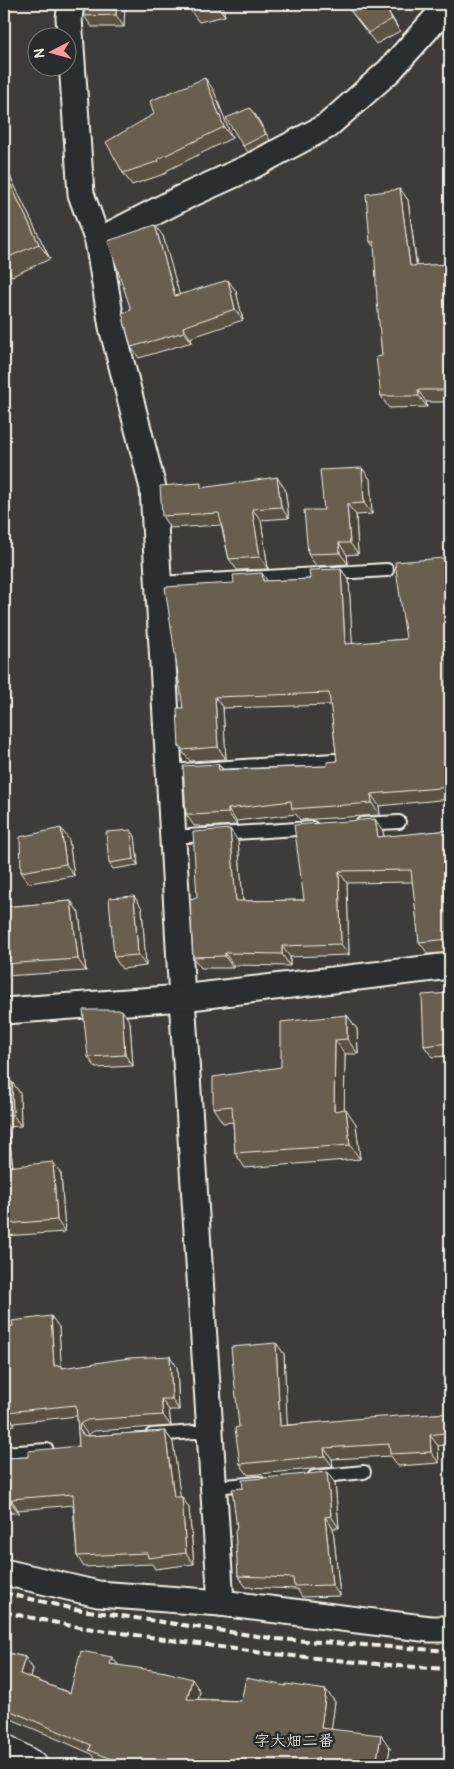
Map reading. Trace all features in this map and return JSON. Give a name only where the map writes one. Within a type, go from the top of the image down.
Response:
[{"type":"main road","points":[[4,1748],[33,1765]]},
{"type":"street","points":[[71,4],[69,18],[81,194],[98,241],[112,327],[153,488],[182,998],[221,1603]]},
{"type":"street","points":[[98,241],[182,198],[248,168],[327,126],[390,71],[449,4]]},
{"type":"street","points":[[4,1011],[182,998],[450,966]]},
{"type":"street","points":[[4,1572],[98,1594],[221,1603],[430,1629],[450,1629]]},
{"type":"lane","points":[[159,583],[387,570]]},
{"type":"lane","points":[[169,771],[334,760]]},
{"type":"lane","points":[[350,825],[399,822]]},
{"type":"lane","points":[[173,837],[320,827]]},
{"type":"lane","points":[[143,1435],[210,1431]]},
{"type":"lane","points":[[4,1453],[54,1449]]},
{"type":"lane","points":[[298,1479],[364,1472]]},
{"type":"lane","points":[[214,1487],[270,1482]]},
{"type":"building","points":[[84,4],[116,4],[116,15],[84,16]]},
{"type":"building","points":[[189,4],[216,4],[217,5],[190,10]]},
{"type":"building","points":[[383,4],[392,19],[368,33],[346,5]]},
{"type":"building","points":[[205,78],[224,127],[158,159],[159,161],[123,173],[106,142],[154,114],[150,101]]},
{"type":"building","points":[[250,108],[266,134],[243,146],[226,118]]},
{"type":"building","points":[[4,171],[39,244],[4,259]]},
{"type":"building","points":[[400,189],[410,266],[450,264],[450,390],[418,390],[419,396],[381,396],[376,357],[382,356],[374,242],[370,242],[366,194]]},
{"type":"building","points":[[155,225],[175,296],[228,280],[235,309],[183,327],[184,332],[131,347],[122,313],[131,310],[108,241]]},
{"type":"building","points":[[362,468],[364,503],[347,504],[350,543],[339,543],[340,553],[308,554],[304,510],[324,510],[320,470]]},
{"type":"building","points":[[277,477],[281,507],[252,509],[260,557],[229,559],[219,513],[162,516],[160,486],[201,483],[201,488]]},
{"type":"building","points":[[444,558],[450,635],[450,787],[371,794],[372,803],[292,809],[291,801],[228,809],[228,813],[186,814],[183,766],[218,764],[219,770],[327,766],[327,762],[337,761],[329,693],[215,697],[218,747],[182,750],[181,746],[179,747],[177,708],[183,708],[165,587],[234,583],[233,575],[262,573],[263,581],[310,579],[309,570],[341,569],[345,644],[406,639],[395,562]]},
{"type":"building","points":[[375,819],[378,837],[450,830],[450,864],[448,864],[450,939],[419,942],[411,870],[339,871],[341,944],[282,946],[282,954],[225,953],[225,956],[193,957],[190,899],[197,897],[193,832],[230,829],[236,901],[304,900],[294,825]]},
{"type":"building","points":[[61,828],[66,864],[21,872],[20,837]]},
{"type":"building","points":[[131,830],[134,859],[109,863],[106,832]]},
{"type":"building","points":[[134,896],[138,955],[114,957],[109,898]]},
{"type":"building","points":[[71,901],[78,959],[4,964],[4,907]]},
{"type":"building","points":[[450,993],[450,1043],[424,1046],[422,995]]},
{"type":"building","points":[[83,1010],[122,1010],[125,1055],[88,1057]]},
{"type":"building","points":[[347,1015],[347,1039],[335,1040],[334,1111],[346,1109],[350,1145],[235,1153],[232,1106],[213,1108],[213,1077],[281,1067],[281,1022]]},
{"type":"building","points":[[12,1082],[13,1115],[4,1115],[4,1083]]},
{"type":"building","points":[[4,1148],[6,1167],[53,1162],[57,1220],[4,1224]]},
{"type":"building","points":[[450,1309],[450,1363],[444,1310]]},
{"type":"building","points":[[51,1316],[54,1366],[62,1365],[62,1368],[129,1358],[170,1356],[172,1399],[161,1399],[163,1415],[87,1420],[80,1424],[79,1429],[83,1435],[88,1436],[165,1431],[174,1497],[182,1497],[186,1553],[148,1558],[147,1553],[77,1556],[73,1494],[11,1499],[11,1502],[4,1502],[4,1458],[28,1457],[28,1451],[79,1446],[76,1405],[7,1412],[4,1415],[4,1327],[13,1326],[12,1321]]},
{"type":"building","points":[[276,1343],[280,1426],[450,1413],[450,1432],[430,1435],[431,1452],[390,1454],[389,1444],[324,1448],[325,1456],[240,1464],[235,1428],[239,1427],[231,1347]]},
{"type":"building","points":[[327,1472],[331,1516],[325,1517],[332,1585],[294,1586],[293,1578],[238,1576],[235,1530],[237,1529],[232,1489],[243,1488],[242,1480]]},
{"type":"building","points":[[81,1651],[112,1657],[110,1664],[166,1672],[192,1679],[187,1699],[241,1701],[246,1678],[286,1686],[286,1684],[326,1690],[321,1728],[381,1735],[376,1765],[127,1765],[89,1750],[91,1745],[4,1708],[4,1652],[25,1657],[20,1674],[70,1693]]},
{"type":"building","points":[[450,1734],[450,1765],[446,1765],[446,1735]]},
{"type":"railway","points":[[4,1593],[75,1609],[277,1639],[450,1651]]},
{"type":"railway","points":[[4,1612],[72,1626],[263,1653],[450,1669]]},
{"type":"district","name":"字大畑二番","points":[[294,1740]]}]
